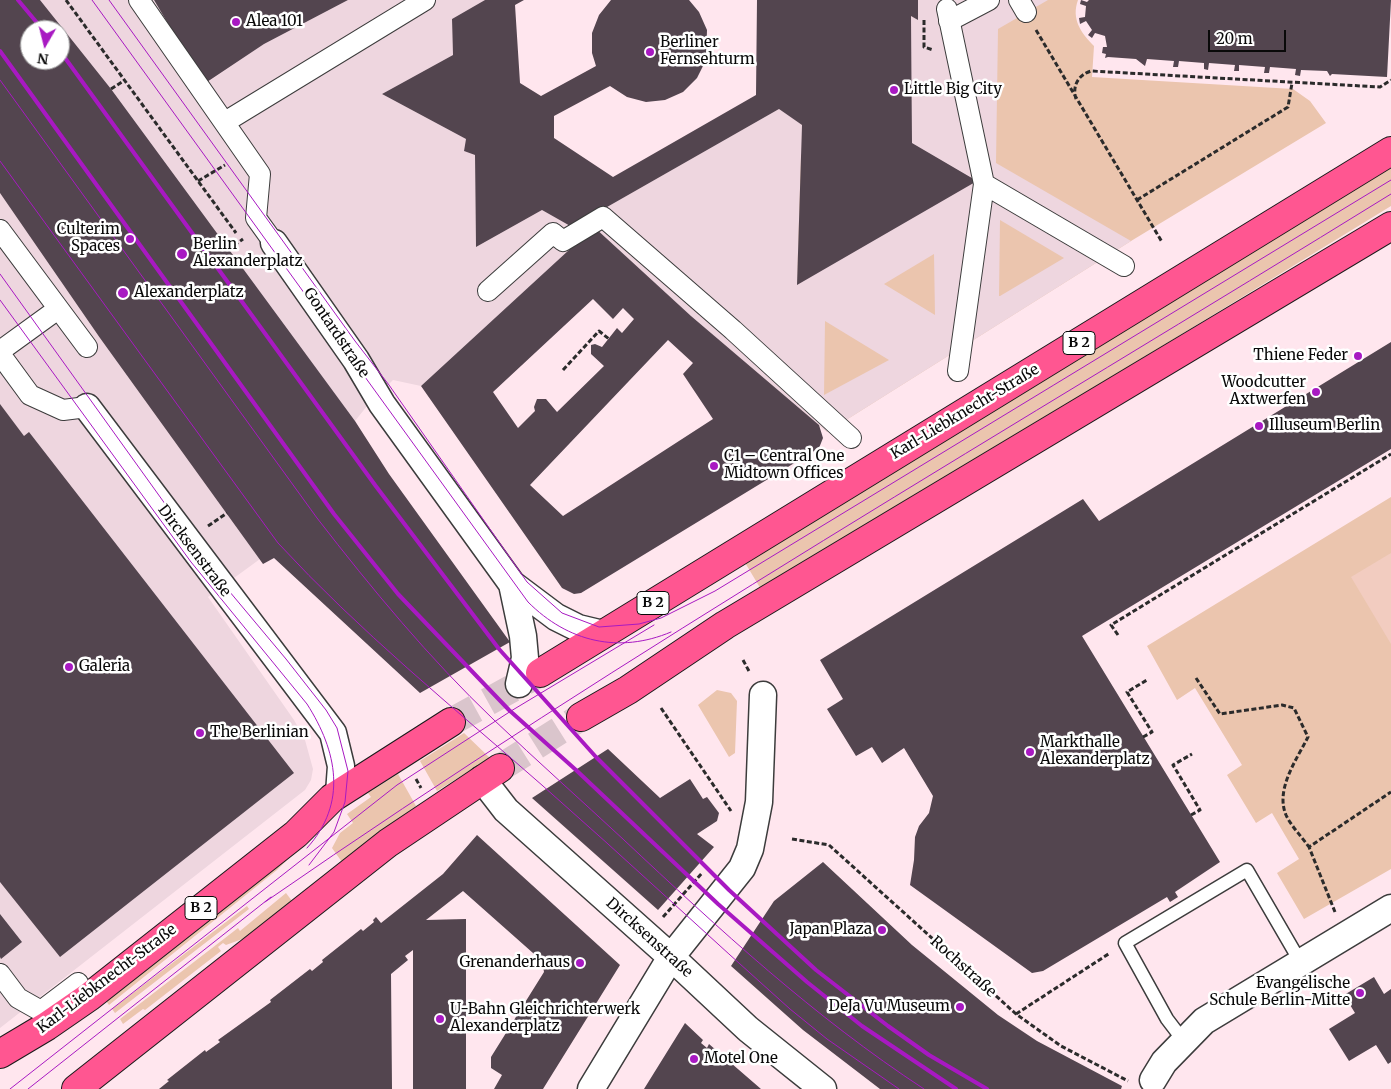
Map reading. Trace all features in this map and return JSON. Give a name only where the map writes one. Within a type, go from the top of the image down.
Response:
[{"type":"main road","name":"Karl-Liebknecht-Straße","points":[[529,679],[1391,151]]},
{"type":"main road","points":[[582,717],[628,690],[725,625],[1391,226]]},
{"type":"main road","name":"Karl-Liebknecht-Straße","points":[[0,1054],[47,1026],[89,997],[296,834],[339,793],[451,722]]},
{"type":"main road","points":[[76,1089],[388,843],[491,774]]},
{"type":"street","name":"Gontardstraße","points":[[139,0],[260,174],[256,218],[356,360],[382,404],[512,584],[556,617],[578,628],[603,634]]},
{"type":"street","points":[[958,371],[984,184],[947,8],[990,0]]},
{"type":"street","points":[[225,122],[419,2]]},
{"type":"street","points":[[984,184],[1124,266]]},
{"type":"street","points":[[488,291],[553,233],[563,241],[603,218],[733,330],[851,438]]},
{"type":"street","points":[[0,230],[87,346]]},
{"type":"street","points":[[0,353],[58,309]]},
{"type":"street","name":"Dircksenstraße","points":[[0,353],[30,395],[63,410],[87,407],[333,733],[341,766],[339,793]]},
{"type":"street","name":"Gontardstraße","points":[[512,584],[529,679]]},
{"type":"street","points":[[591,1089],[671,957],[742,868],[750,849],[759,802],[763,695]]},
{"type":"street","name":"Dircksenstraße","points":[[491,774],[506,810],[671,957],[748,1030],[823,1089]]},
{"type":"street","points":[[1144,1082],[1183,1040],[1204,1021],[1391,908]]},
{"type":"street","points":[[0,974],[18,998],[42,1011],[78,983]]},
{"type":"lane","points":[[1183,1040],[1168,1019],[1125,943],[1247,870],[1301,963]]},
{"type":"path","points":[[66,0],[248,248]]},
{"type":"path","points":[[1026,13],[1162,242]]},
{"type":"path","points":[[924,17],[924,47]]},
{"type":"path","points":[[1076,99],[1074,90],[1076,82],[1082,75],[1091,72],[1380,87],[1391,80]]},
{"type":"path","points":[[111,89],[125,80]]},
{"type":"path","points":[[1136,200],[1288,107],[1292,83]]},
{"type":"path","points":[[198,181],[245,153]]},
{"type":"path","points":[[228,250],[247,237]]},
{"type":"path","points":[[563,370],[599,331],[609,339]]},
{"type":"path","points":[[1118,636],[1111,625],[1391,454]]},
{"type":"path","points":[[1196,678],[1220,714],[1282,705],[1294,708],[1308,737],[1287,779],[1282,797],[1286,814],[1309,847],[1344,936]]},
{"type":"path","points":[[1143,736],[1152,732],[1128,692],[1147,680]]},
{"type":"path","points":[[661,708],[732,813]]},
{"type":"path","points":[[1191,815],[1200,810],[1173,765],[1192,754]]},
{"type":"path","points":[[416,779],[421,788]]},
{"type":"path","points":[[1309,847],[1391,792]]},
{"type":"path","name":"Rochstraße","points":[[792,839],[829,845],[1016,1014],[1060,1046],[1144,1082]]},
{"type":"path","points":[[659,921],[708,866]]},
{"type":"path","points":[[1016,1014],[1125,943]]},
{"type":"shaded area","points":[[40,0],[154,0],[205,84],[264,44],[348,0],[485,0],[452,19],[453,55],[382,94],[466,139],[464,151],[475,155],[476,247],[542,210],[572,227],[779,109],[802,125],[797,284],[976,180],[912,143],[911,16],[917,19],[918,0],[1048,0],[998,29],[996,163],[1131,241],[827,432],[691,316],[594,228],[421,386],[393,380],[355,421],[70,40],[70,20],[55,20]],"holes":[[[1000,220],[1064,258],[1000,296],[999,296]],[[934,254],[935,315],[884,284]],[[825,321],[889,360],[824,395]]]},
{"type":"shaded area","points":[[918,0],[1078,0],[1076,13],[1078,25],[1094,46],[1092,77],[1293,89],[1310,101],[1326,123],[1131,241],[827,432],[627,255],[802,154],[797,284],[976,181],[911,16],[917,19]]},
{"type":"shaded area","points":[[1391,165],[1391,206],[762,591],[744,561]]},
{"type":"shaded area","points":[[0,193],[260,559],[208,597],[294,720],[305,740],[313,769],[311,780],[305,790],[0,1028]]},
{"type":"shaded area","points":[[1391,497],[1391,869],[1304,919],[1277,873],[1299,859],[1272,813],[1256,823],[1227,775],[1242,765],[1195,688],[1177,700],[1147,646]]},
{"type":"shaded area","points":[[1391,553],[1391,644],[1351,577]]},
{"type":"shaded area","points":[[717,690],[731,693],[737,701],[735,753],[729,757],[698,705]]},
{"type":"shaded area","points":[[464,733],[490,758],[437,791],[420,761]]},
{"type":"shaded area","points":[[398,774],[416,806],[342,862],[332,848],[340,833],[353,823],[347,814],[371,797],[368,793]]},
{"type":"shaded area","points":[[297,850],[277,870],[109,1005],[104,998]]},
{"type":"shaded area","points":[[286,893],[292,901],[245,938],[226,945],[223,943],[218,947],[221,951],[145,1010],[143,1009],[123,1024],[120,1019],[238,928],[240,931]]},
{"type":"shaded area","points":[[247,906],[249,909],[115,1013],[112,1009]]},
{"type":"building","points":[[0,0],[40,0],[56,20],[20,20],[20,70],[70,70],[70,38],[111,89],[355,421],[389,474],[510,642],[420,693],[274,558],[263,564],[100,338],[0,193]]},
{"type":"building","name":"Alea 101","points":[[154,0],[348,0],[264,44],[204,84]]},
{"type":"building","points":[[485,0],[524,0],[515,5],[520,83],[541,96],[596,66],[592,53],[592,33],[599,15],[611,0],[689,0],[699,12],[707,30],[706,60],[697,78],[683,92],[665,100],[646,102],[627,97],[610,86],[554,116],[554,138],[613,177],[756,95],[757,0],[918,0],[918,20],[911,16],[912,143],[977,181],[797,285],[802,125],[779,109],[572,227],[542,210],[476,247],[475,155],[464,151],[466,139],[382,94],[453,55],[452,19]]},
{"type":"building","points":[[1081,0],[1087,2],[1089,0],[1391,0],[1387,77],[1332,74],[1330,76],[1327,71],[1301,70],[1300,76],[1295,75],[1296,69],[1270,67],[1269,73],[1264,73],[1265,67],[1239,65],[1239,71],[1234,71],[1235,65],[1209,63],[1208,70],[1204,69],[1204,63],[1179,61],[1178,67],[1173,67],[1174,61],[1147,59],[1145,66],[1136,59],[1105,58],[1106,54],[1102,53],[1103,47],[1107,47],[1105,36],[1095,33],[1092,38],[1088,35],[1092,30],[1086,21],[1080,24],[1079,18],[1085,17],[1086,6],[1080,4]]},
{"type":"building","points":[[594,227],[691,316],[819,425],[823,438],[819,448],[581,593],[574,594],[562,588],[421,386]],"holes":[[[593,299],[613,319],[623,308],[634,319],[622,333],[617,328],[602,347],[595,344],[591,345],[591,354],[604,366],[557,412],[546,399],[537,399],[534,407],[535,411],[518,428],[493,392]],[[668,340],[693,363],[683,374],[713,419],[563,516],[530,485]]]},
{"type":"building","name":"Markthalle Alexanderplatz","points":[[1391,342],[1391,449],[1082,636],[1220,862],[1175,892],[1178,897],[1170,902],[1167,897],[1043,971],[1032,973],[910,885],[915,837],[919,826],[929,813],[933,796],[904,748],[882,763],[872,747],[856,756],[827,709],[843,699],[820,660],[1083,499],[1099,521]]},
{"type":"building","name":"Galeria","points":[[0,404],[24,436],[29,432],[294,773],[60,957],[0,882]]},
{"type":"building","points":[[608,749],[660,798],[690,779],[703,799],[707,797],[719,813],[717,821],[697,834],[714,847],[658,910],[532,798]]},
{"type":"building","points":[[477,835],[620,965],[543,1089],[494,1089],[502,1075],[491,1068],[491,1057],[544,972],[542,961],[463,891],[426,920],[466,919],[466,1089],[413,1089],[413,950],[405,956],[408,960],[391,974],[392,1089],[159,1089],[169,1081],[167,1080],[205,1050],[206,1052],[220,1042],[218,1040],[271,1002],[270,1000],[310,969],[312,971],[323,962],[322,960],[361,929],[363,931],[374,922],[373,920],[376,917],[381,923],[443,874]]},
{"type":"building","points":[[823,862],[912,945],[998,1015],[1037,1041],[1122,1086],[1121,1089],[880,1089],[803,1030],[731,966],[774,901]]},
{"type":"building","points":[[0,914],[22,942],[1,959],[0,957]]},
{"type":"building","points":[[1374,977],[1384,994],[1391,989],[1391,1062],[1388,1064],[1376,1045],[1349,1061],[1329,1029],[1355,1013],[1344,995]]},
{"type":"building","name":"Motel One","points":[[685,1023],[703,1040],[701,1043],[707,1048],[709,1044],[761,1089],[644,1089]]},
{"type":"tunnel","points":[[451,722],[540,673]]},
{"type":"tunnel","points":[[500,768],[581,717]]},
{"type":"tram line","points":[[92,0],[528,602],[543,616],[560,627],[577,635],[595,640],[613,643],[632,642],[652,639],[671,632]]},
{"type":"tram line","points":[[109,0],[355,341],[389,385],[527,582],[562,613],[599,627],[639,624],[661,618],[715,591],[1391,180]]},
{"type":"tram line","points":[[0,80],[317,518],[380,597],[424,648],[494,720],[768,971],[844,1032],[924,1089]]},
{"type":"tram line","points":[[0,161],[278,543],[374,638],[574,814],[790,1009],[827,1039],[899,1089]]},
{"type":"tram line","points":[[265,902],[403,808],[682,628],[1391,194]]},
{"type":"tram line","points":[[0,274],[219,579],[286,659],[326,710],[337,728],[348,771],[345,802],[334,832],[309,865]]},
{"type":"tram line","points":[[0,300],[191,562],[307,704],[325,740],[331,758],[334,777],[329,813],[320,831],[307,848]]},
{"type":"tram line","points":[[10,1089],[397,785],[511,711],[654,625]]},
{"type":"tram line","points":[[28,1089],[271,897]]},
{"type":"railway","points":[[18,0],[35,20]]},
{"type":"railway","points":[[0,51],[334,514],[398,594],[509,710],[576,770],[718,904],[807,982],[862,1026],[956,1089]]},
{"type":"railway","points":[[70,65],[375,485],[499,649],[596,757],[729,890],[816,970],[929,1055],[987,1089]]},
{"type":"place","name":"Alea 101","points":[[236,22]]},
{"type":"place","name":"Berliner Fernsehturm","points":[[650,52]]},
{"type":"place","name":"Little Big City","points":[[894,90]]},
{"type":"place","name":"Culterim Spaces","points":[[130,239]]},
{"type":"place","name":"Berlin Alexanderplatz","points":[[182,254]]},
{"type":"place","name":"Alexanderplatz","points":[[123,293]]},
{"type":"place","name":"Thiene Feder","points":[[1358,356]]},
{"type":"place","name":"Woodcutter Axtwerfen","points":[[1316,392]]},
{"type":"place","name":"Illuseum Berlin","points":[[1259,426]]},
{"type":"place","name":"C1 – Central One Midtown Offices","points":[[714,466]]},
{"type":"place","name":"Galeria","points":[[69,667]]},
{"type":"place","name":"The Berlinian","points":[[200,733]]},
{"type":"place","name":"Markthalle Alexanderplatz","points":[[1030,752]]},
{"type":"place","name":"Japan Plaza","points":[[882,930]]},
{"type":"place","name":"Grenanderhaus","points":[[580,963]]},
{"type":"place","name":"Evangelische Schule Berlin-Mitte","points":[[1360,993]]},
{"type":"place","name":"DeJa Vu Museum","points":[[960,1007]]},
{"type":"place","name":"U-Bahn Gleichrichterwerk Alexanderplatz","points":[[440,1019]]},
{"type":"place","name":"Motel One","points":[[694,1059]]}]
